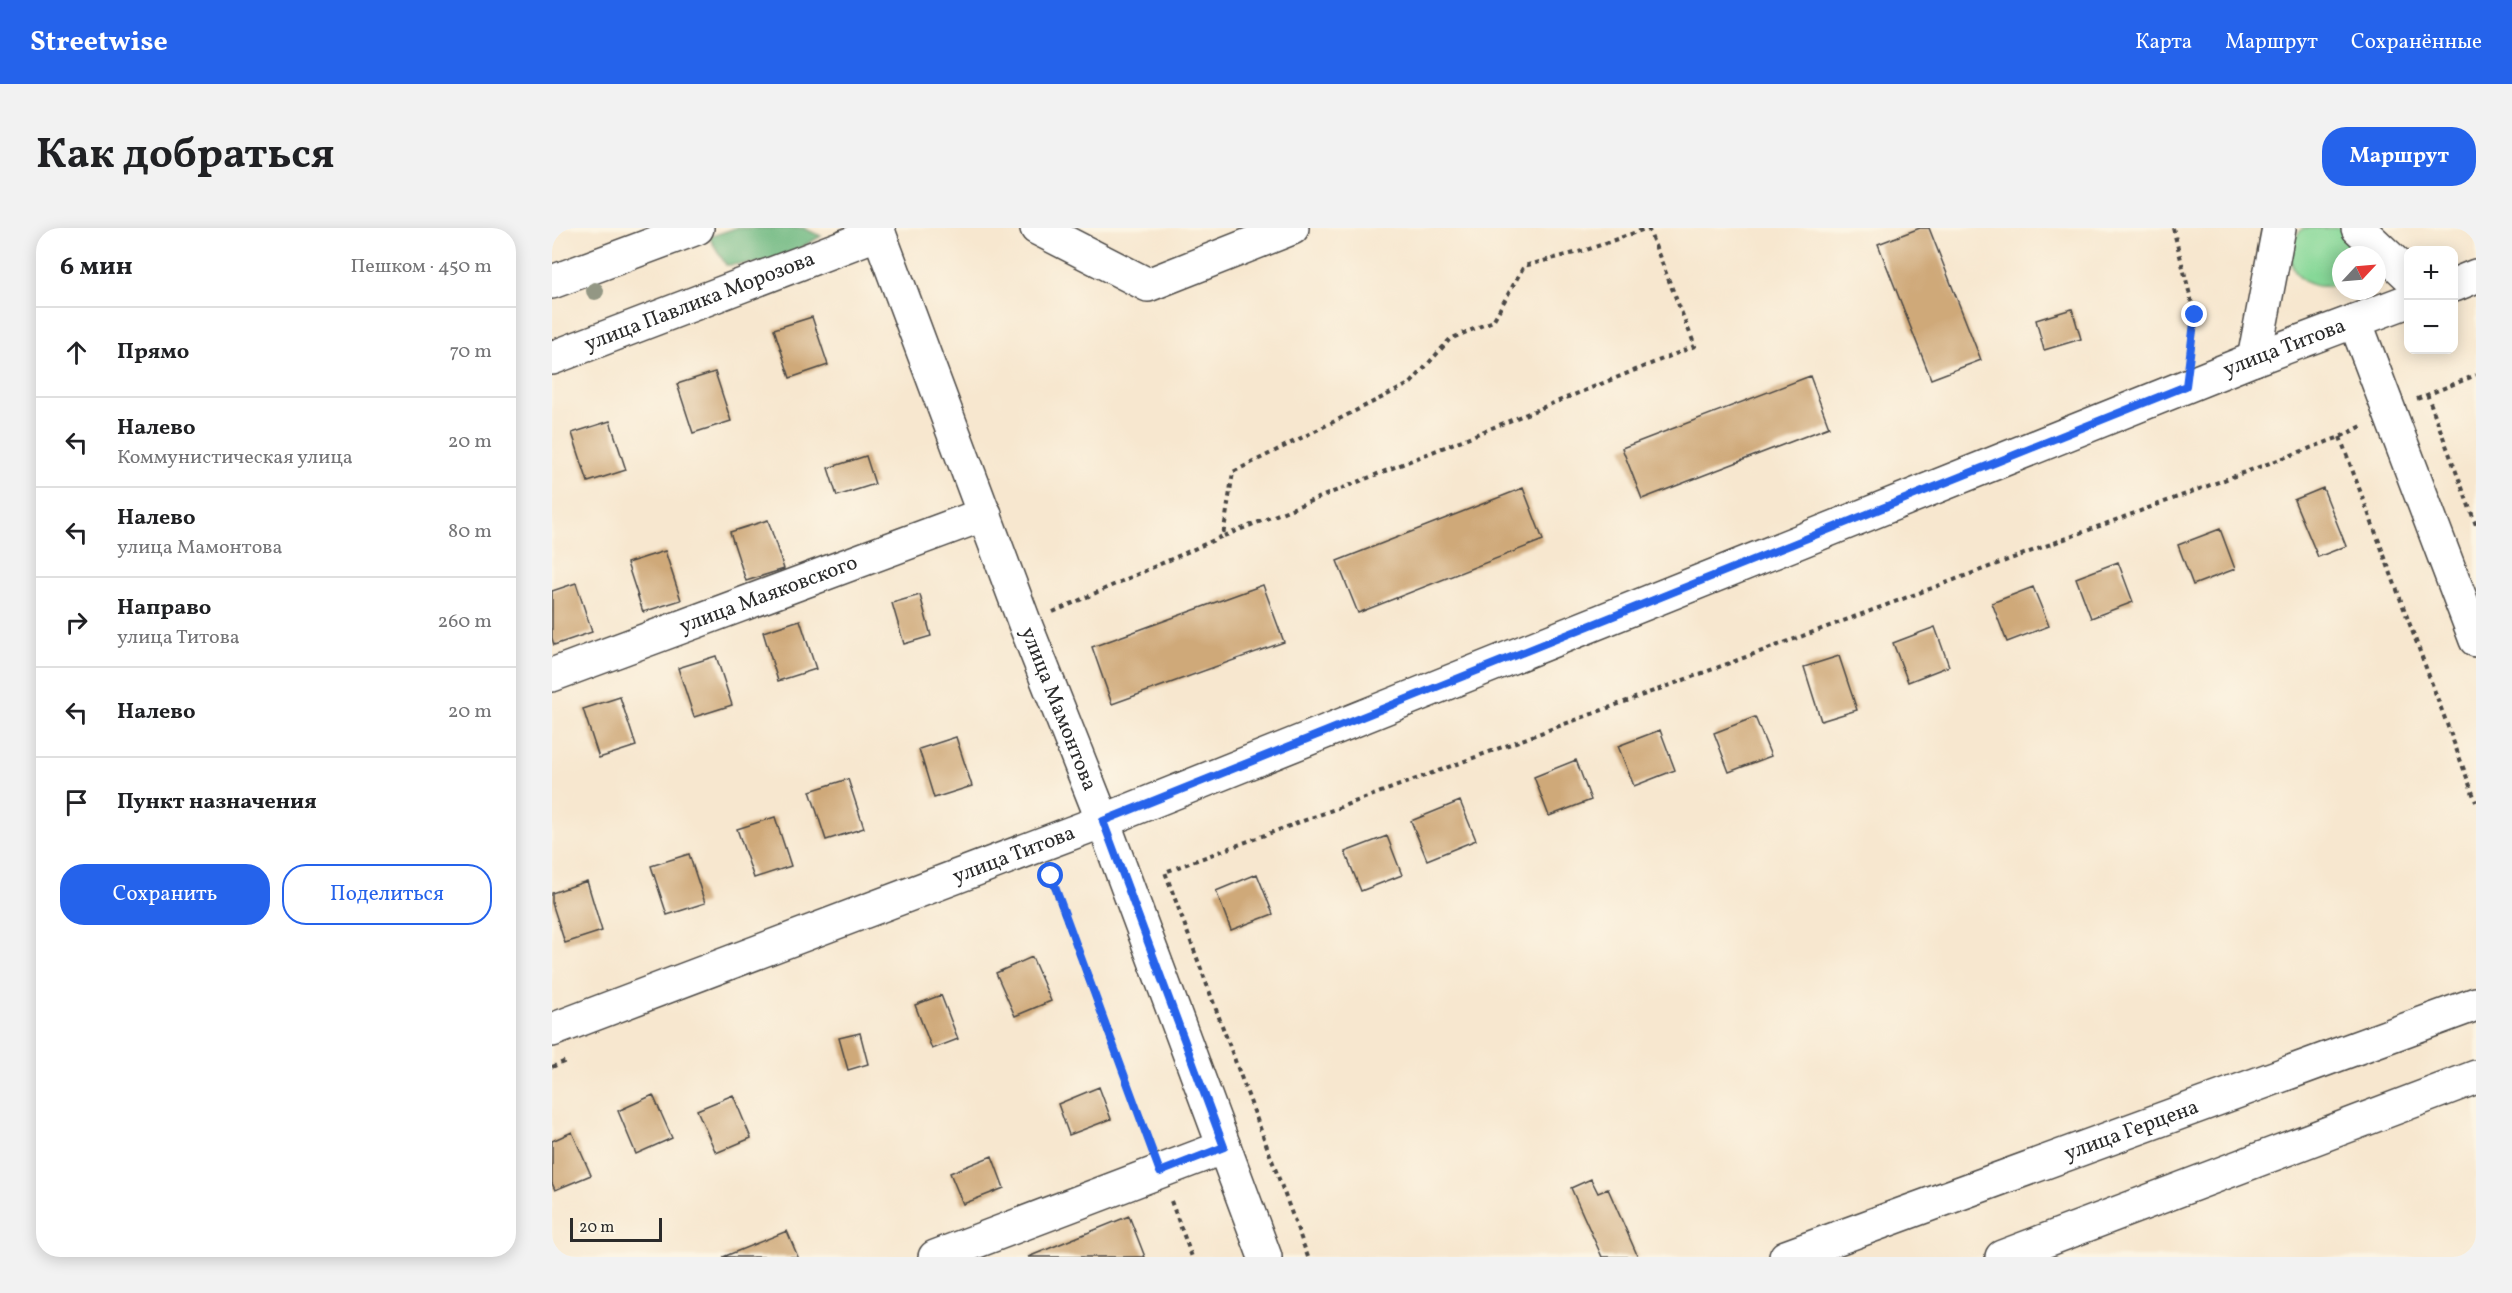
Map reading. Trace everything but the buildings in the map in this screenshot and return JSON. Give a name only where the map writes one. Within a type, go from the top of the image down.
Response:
[{"type":"street","points":[[552,282],[697,228]]},
{"type":"street","points":[[1037,228],[1148,285],[1292,228]]},
{"type":"street","points":[[2254,359],[2279,228]]},
{"type":"street","points":[[2358,228],[2404,270]]},
{"type":"street","name":"улица Павлика Морозова","points":[[552,358],[878,230]]},
{"type":"street","name":"улица Мамонтова","points":[[878,230],[1024,624],[1103,821],[1265,1257]]},
{"type":"street","points":[[2458,283],[2476,276]]},
{"type":"street","name":"улица Титова","points":[[552,1030],[1103,821],[2186,386],[2404,303]]},
{"type":"street","points":[[2355,321],[2476,640]]},
{"type":"street","name":"улица Маяковского","points":[[552,675],[985,514]]},
{"type":"street","name":"улица Герцена","points":[[1786,1257],[2476,1004]]},
{"type":"street","points":[[2002,1257],[2476,1077]]},
{"type":"street","points":[[935,1257],[1224,1147]]},
{"type":"path","points":[[1024,624],[1223,536],[1695,346],[1648,228],[1586,250],[1524,266],[1493,321],[1450,339],[1411,383],[1233,472],[1223,536]]},
{"type":"path","points":[[2173,228],[2195,315],[2186,386]]},
{"type":"path","points":[[2476,375],[2427,394],[2476,525]]},
{"type":"path","points":[[1308,1257],[1165,872],[2340,437],[2476,802]]},
{"type":"path","points":[[1040,881],[1051,876],[1192,1257]]},
{"type":"path","points":[[552,1067],[574,1058]]},
{"type":"green space","points":[[736,228],[803,228],[821,236],[797,250],[765,263],[726,265],[709,237]]},
{"type":"green space","points":[[2303,228],[2344,228],[2355,246],[2332,246],[2332,285],[2314,285],[2304,281],[2296,273],[2291,252],[2294,240]]},
{"type":"route","points":[[1051,876],[1160,1172],[1224,1147],[1103,821],[2186,386],[2195,315]]}]
